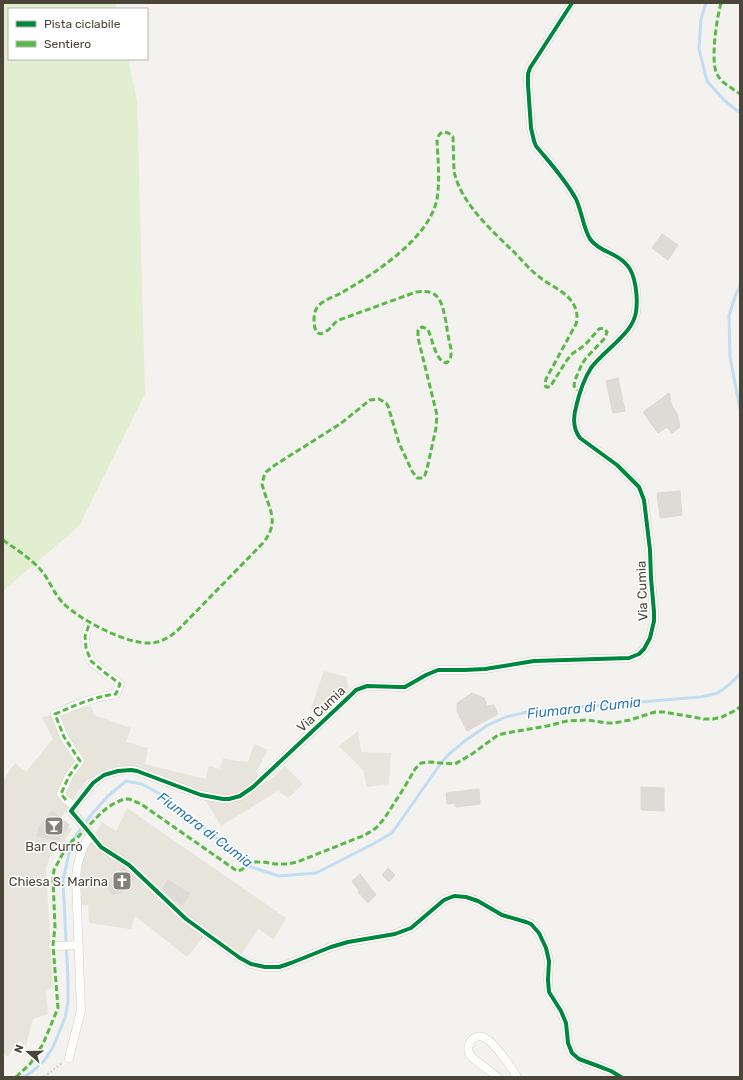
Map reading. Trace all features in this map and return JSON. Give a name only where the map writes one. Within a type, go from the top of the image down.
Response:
[{"type":"street","name":"Via Cumia","points":[[75,806],[99,779],[111,772],[124,770],[142,773],[216,798],[229,799],[240,796],[253,787],[351,694],[356,690],[367,686],[405,687],[438,670],[479,669],[534,661],[629,658],[639,654],[647,645],[653,630],[654,612],[650,550],[644,500],[639,487],[617,465],[580,438],[574,424],[576,404],[586,376],[595,363],[626,332],[633,322],[636,311],[634,277],[623,261],[601,249],[592,242],[576,200],[560,174],[536,146],[530,128],[528,74],[530,68],[572,3]]},
{"type":"street","points":[[90,622],[84,636],[86,648],[91,661],[120,684],[116,694],[101,696],[55,714],[64,737],[80,760],[69,776],[61,794],[66,800],[75,806],[71,811],[102,847],[129,865],[186,919],[240,958],[257,966],[274,968],[285,966],[331,947],[348,942],[388,936],[402,932],[411,928],[449,897],[466,897],[478,901],[502,915],[531,924],[539,933],[546,948],[549,961],[549,992],[561,1011],[566,1023],[568,1043],[572,1053],[579,1059],[611,1071],[621,1077]]},
{"type":"street","points":[[69,1058],[81,1011],[77,945],[76,868],[85,842],[90,833]]},
{"type":"street","points":[[55,945],[77,945]]},
{"type":"street","points":[[497,1077],[470,1055],[468,1046],[470,1040],[480,1036],[489,1040],[517,1077]]},
{"type":"path","points":[[44,1077],[69,1058]]},
{"type":"shaded area","points":[[324,671],[347,677],[348,688],[325,713],[311,708]]},
{"type":"shaded area","points":[[91,706],[94,715],[131,728],[126,742],[148,748],[145,764],[206,779],[209,766],[220,769],[223,759],[248,762],[254,744],[268,750],[256,772],[268,782],[285,766],[303,784],[288,798],[278,791],[221,826],[199,790],[133,768],[110,768],[86,781],[58,822],[72,829],[59,850],[53,848],[46,868],[53,987],[46,992],[48,1014],[33,1019],[26,1045],[20,1041],[7,1057],[3,1053],[3,782],[15,763],[26,772],[53,739],[42,717]]},
{"type":"shaded area","points":[[358,731],[361,752],[391,753],[389,784],[367,787],[363,770],[339,746]]},
{"type":"shaded area","points":[[127,808],[286,918],[274,939],[258,929],[241,955],[206,934],[187,957],[135,916],[131,929],[89,923],[88,905],[79,905],[82,857],[102,822],[116,831]]},
{"type":"green space","points":[[3,3],[115,3],[117,8],[8,8],[8,60],[128,60],[137,100],[145,394],[79,526],[3,591]]},
{"type":"building","points":[[662,234],[678,245],[668,260],[652,248]]},
{"type":"building","points":[[618,378],[625,411],[613,413],[606,381]]},
{"type":"building","points":[[669,393],[680,427],[672,433],[667,427],[658,433],[643,412]]},
{"type":"building","points":[[680,491],[682,515],[660,518],[657,493]]},
{"type":"building","points":[[472,693],[484,698],[487,706],[494,705],[498,714],[467,731],[457,711],[457,703]]},
{"type":"building","points":[[641,787],[664,788],[664,811],[641,810]]},
{"type":"building","points":[[479,789],[480,804],[456,807],[456,803],[447,804],[446,793]]},
{"type":"building","name":"Bar Currò","points":[[52,811],[69,825],[58,840],[37,836],[39,827]]},
{"type":"building","name":"Chiesa S. Marina","points":[[123,868],[135,878],[123,892],[114,894],[111,893],[108,889],[109,884],[112,878]]},
{"type":"building","points":[[388,868],[395,875],[389,882],[382,875]]},
{"type":"building","points":[[360,874],[376,895],[368,903],[358,892],[359,891],[352,881]]},
{"type":"building","points":[[168,880],[190,894],[182,905],[162,889]]},
{"type":"waterway","name":"Fiumara di Cumia","points":[[706,3],[701,19],[699,49],[707,81],[724,100],[740,113]]},
{"type":"waterway","name":"Fiumara di Cumia","points":[[740,286],[729,315],[730,357],[740,409]]},
{"type":"waterway","name":"Fiumara di Cumia","points":[[24,1077],[44,1061],[53,1047],[65,1018],[68,1002],[68,980],[63,880],[72,841],[91,815],[108,796],[126,781],[142,784],[160,794],[229,848],[248,866],[279,876],[316,873],[392,833],[441,763],[449,754],[466,740],[488,725],[506,717],[527,712],[701,697],[718,693],[740,674]]},
{"type":"marked path","points":[[721,3],[715,39],[715,68],[721,80],[740,94]]},
{"type":"marked path","points":[[3,540],[35,564],[46,576],[63,603],[81,617],[92,624],[130,640],[141,643],[159,642],[166,639],[178,630],[263,543],[271,528],[272,521],[272,514],[262,484],[266,472],[340,424],[370,400],[379,399],[386,403],[399,443],[412,471],[417,478],[423,478],[427,469],[436,428],[437,415],[418,338],[418,330],[422,327],[428,330],[437,354],[442,361],[446,363],[451,357],[446,322],[443,309],[438,298],[430,292],[416,292],[339,320],[327,331],[321,334],[316,331],[314,319],[315,312],[322,302],[341,293],[369,276],[398,254],[423,228],[432,214],[437,199],[439,177],[437,141],[442,132],[448,133],[453,137],[454,171],[457,182],[463,194],[478,215],[486,225],[531,269],[541,278],[567,296],[576,309],[576,324],[546,379],[546,387],[550,387],[572,354],[585,345],[599,329],[601,328],[607,332],[605,338],[586,358],[575,380],[574,386],[581,392]]},
{"type":"marked path","points":[[66,800],[61,794],[69,776],[80,761],[64,737],[55,714],[92,699],[116,694],[120,684],[91,661],[86,648],[85,636],[90,622]]},
{"type":"marked path","points":[[16,1077],[30,1064],[43,1044],[58,1008],[53,945],[55,927],[54,870],[72,841],[78,837],[101,813],[113,804],[124,799],[129,799],[141,804],[237,871],[253,862],[288,864],[297,862],[365,835],[376,828],[384,819],[415,769],[421,763],[431,762],[455,764],[472,754],[498,735],[567,721],[588,720],[614,723],[630,720],[655,712],[713,719],[722,717],[740,707]]},
{"type":"cycle path","points":[[572,3],[530,68],[528,74],[531,128],[536,146],[562,178],[576,199],[590,239],[599,248],[625,263],[630,269],[636,287],[637,300],[634,320],[624,335],[591,368],[580,392],[574,419],[576,431],[580,438],[617,465],[639,487],[644,500],[650,550],[654,612],[654,621],[650,638],[644,649],[639,654],[629,658],[534,661],[485,669],[438,670],[405,687],[367,686],[356,690],[253,787],[240,796],[223,799],[201,795],[137,771],[118,771],[104,775],[93,783],[71,811],[101,847],[129,865],[186,919],[240,958],[251,964],[265,967],[279,967],[348,942],[395,934],[411,928],[444,900],[454,896],[466,897],[478,901],[502,915],[531,924],[539,933],[546,948],[549,961],[549,992],[561,1011],[566,1023],[568,1043],[572,1053],[579,1059],[611,1071],[621,1077]]},
{"type":"place","name":"Bar Currò","points":[[54,826]]},
{"type":"place","name":"Chiesa S. Marina","points":[[122,881]]}]
